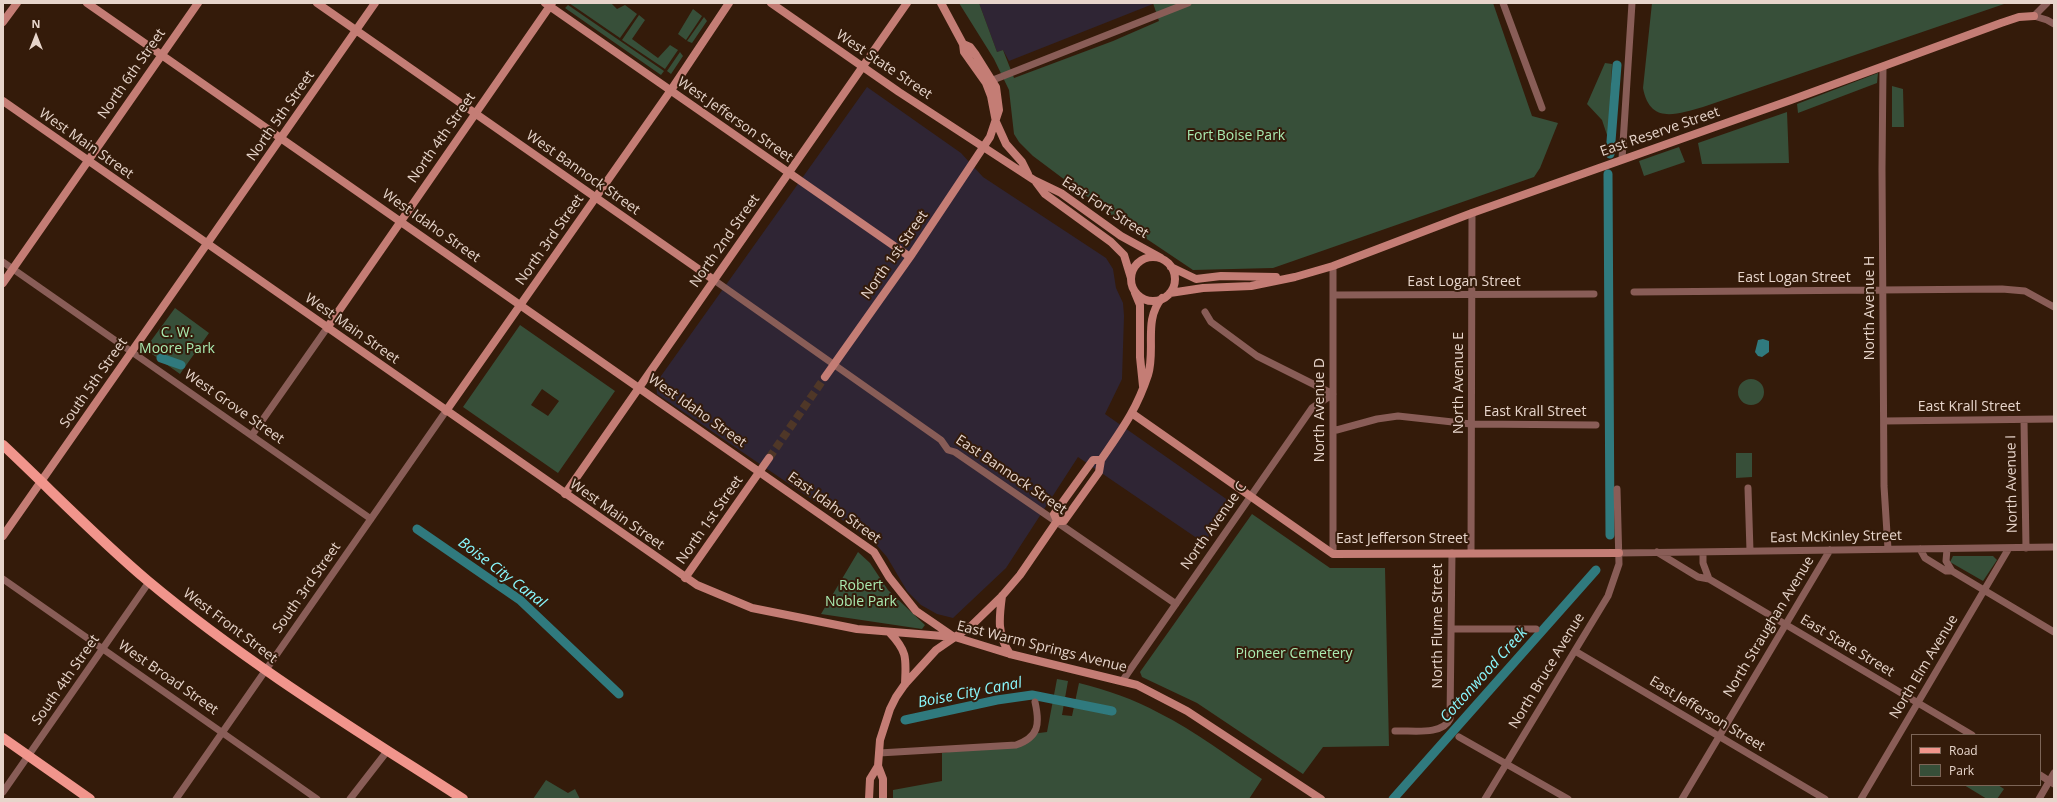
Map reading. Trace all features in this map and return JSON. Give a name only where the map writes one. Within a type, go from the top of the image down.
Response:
[{"type":"main road","name":"West Front Street","points":[[3,445],[149,582],[266,671],[463,799]]},
{"type":"main road","points":[[3,738],[90,799]]},
{"type":"street","points":[[3,22],[16,3]]},
{"type":"street","name":"West Idaho Street","points":[[87,3],[282,137],[760,471]]},
{"type":"street","name":"North 6th Street","points":[[3,283],[198,3]]},
{"type":"street","name":"West Bannock Street","points":[[317,3],[835,364]]},
{"type":"street","name":"North 5th Street","points":[[207,244],[375,3]]},
{"type":"street","name":"North 3rd Street","points":[[446,411],[596,197],[729,3]]},
{"type":"street","name":"West State Street","points":[[771,3],[863,67],[983,146]]},
{"type":"street","name":"North 2nd Street","points":[[565,494],[907,3]]},
{"type":"street","points":[[941,3],[963,44],[964,52],[986,83],[991,96],[996,122],[1006,144],[1022,162],[1031,177]]},
{"type":"street","points":[[993,80],[1188,3]]},
{"type":"street","points":[[1503,3],[1542,108]]},
{"type":"street","points":[[1622,159],[1632,3]]},
{"type":"street","points":[[2047,3],[2034,16],[2054,24]]},
{"type":"street","name":"West Jefferson Street","points":[[549,4],[910,257]]},
{"type":"street","name":"North 4th Street","points":[[327,328],[549,4]]},
{"type":"street","name":"East Reserve Street","points":[[1170,293],[1203,288],[1250,286],[1295,277],[1332,266],[1472,213],[1884,67],[2001,23],[2019,17],[2034,16]]},
{"type":"street","points":[[963,44],[970,47],[993,80],[998,97],[999,110],[996,122]]},
{"type":"street","name":"North Avenue H","points":[[1884,67],[1884,486],[1888,550]]},
{"type":"street","name":"West Main Street","points":[[3,101],[685,578]]},
{"type":"street","name":"North 1st Street","points":[[825,377],[974,163],[983,146],[990,137],[996,122]]},
{"type":"street","name":"East Fort Street","points":[[983,146],[1031,177],[1061,192],[1121,236],[1161,258]]},
{"type":"street","name":"East Fort Street","points":[[1031,177],[1045,194],[1111,242],[1124,256],[1131,278]]},
{"type":"street","name":"North Avenue E","points":[[1471,552],[1472,213]]},
{"type":"street","name":"South 5th Street","points":[[3,536],[207,244]]},
{"type":"street","points":[[1134,290],[1138,295],[1150,300],[1162,298],[1170,293],[1174,280],[1171,267],[1161,258],[1147,258],[1141,260],[1132,271],[1131,278],[1134,290],[1140,305],[1140,357],[1143,388]]},
{"type":"street","name":"West Grove Street","points":[[3,262],[371,519]]},
{"type":"street","name":"North Avenue D","points":[[1332,266],[1334,295],[1332,554]]},
{"type":"street","name":"East Reserve Street","points":[[1171,267],[1188,277],[1196,279],[1221,276],[1295,277]]},
{"type":"street","name":"East Logan Street","points":[[1634,292],[2002,289],[2025,291],[2054,307]]},
{"type":"street","name":"East Logan Street","points":[[1334,295],[1594,294]]},
{"type":"street","points":[[1057,521],[1064,521],[1074,508],[1099,472],[1100,460],[1133,414],[1150,368],[1151,322],[1154,312],[1162,298]]},
{"type":"street","points":[[1205,312],[1211,322],[1257,356],[1333,394]]},
{"type":"street","points":[[252,435],[327,328]]},
{"type":"street","name":"East Bannock Street","points":[[835,364],[941,440],[948,450],[955,452],[1176,604]]},
{"type":"street","name":"North Avenue C","points":[[1123,680],[1312,408],[1333,394]]},
{"type":"street","name":"South 3rd Street","points":[[176,799],[446,411]]},
{"type":"street","name":"East Jefferson Street","points":[[1133,414],[1332,554],[1452,552],[1619,553]]},
{"type":"street","name":"East Krall Street","points":[[1333,431],[1377,419],[1398,416],[1472,424],[1596,425]]},
{"type":"street","name":"East Krall Street","points":[[1884,421],[2054,419]]},
{"type":"street","name":"North Avenue I","points":[[2024,420],[2026,548]]},
{"type":"street","name":"North 1st Street","points":[[685,578],[769,458]]},
{"type":"street","points":[[1057,521],[1054,514],[1063,500],[1091,462],[1100,460]]},
{"type":"street","name":"East Idaho Street","points":[[760,471],[874,552],[897,588],[916,611],[955,637]]},
{"type":"street","points":[[1748,488],[1750,551]]},
{"type":"street","name":"North Bruce Avenue","points":[[1485,799],[1610,591],[1619,564],[1617,489]]},
{"type":"street","points":[[883,799],[883,779],[878,766],[880,740],[890,709],[905,684],[936,650],[970,626],[1002,596],[1020,575],[1057,521]]},
{"type":"street","name":"East McKinley Street","points":[[1619,553],[2054,547]]},
{"type":"street","name":"North Elm Avenue","points":[[1861,799],[2009,548]]},
{"type":"street","points":[[1920,549],[1925,558],[1946,571],[1952,571]]},
{"type":"street","points":[[1947,549],[1946,560],[1952,571],[2054,632]]},
{"type":"street","name":"North Straughan Avenue","points":[[1682,799],[1830,550]]},
{"type":"street","name":"North Flume Street","points":[[1395,731],[1432,730],[1448,724],[1450,711],[1452,552]]},
{"type":"street","name":"East State Street","points":[[1657,552],[1698,577],[1709,579],[1970,734]]},
{"type":"street","points":[[1703,552],[1703,563],[1709,579]]},
{"type":"street","name":"East Warm Springs Avenue","points":[[685,578],[711,592],[752,608],[857,629],[890,633],[955,637],[1010,654],[1123,680],[1138,685],[1187,711],[1321,799]]},
{"type":"street","name":"West Broad Street","points":[[3,579],[317,799]]},
{"type":"street","name":"South 4th Street","points":[[3,792],[149,582]]},
{"type":"street","points":[[1002,596],[999,619],[1000,632],[1003,644],[1010,654]]},
{"type":"street","points":[[1451,629],[1536,629]]},
{"type":"street","points":[[890,633],[901,645],[906,655],[905,684]]},
{"type":"street","name":"East Jefferson Street","points":[[1575,651],[1825,799]]},
{"type":"street","points":[[879,753],[1016,745],[1029,740],[1035,734],[1038,714],[1035,702]]},
{"type":"street","points":[[1459,737],[1568,799]]},
{"type":"street","points":[[350,799],[388,750]]},
{"type":"street","points":[[869,799],[870,779],[878,766]]},
{"type":"street","points":[[2039,799],[2052,782],[2054,773]]},
{"type":"street","points":[[2041,776],[2052,782]]},
{"type":"shaded area","points":[[979,3],[1153,4],[1009,61],[1003,50],[997,52]]},
{"type":"shaded area","points":[[867,87],[961,153],[983,177],[1106,258],[1113,269],[1116,288],[1123,303],[1124,316],[1122,379],[1105,414],[1232,503],[1204,543],[1078,457],[1006,568],[953,618],[937,614],[921,605],[907,591],[887,557],[873,541],[657,394],[656,383]]},
{"type":"green space","points":[[569,3],[611,3],[617,9],[625,5],[637,14],[620,38]]},
{"type":"green space","name":"Fort Boise Park","points":[[959,3],[979,3],[997,52],[1003,50],[1014,78],[1113,41],[1159,21],[1153,3],[1493,3],[1532,116],[1558,123],[1540,168],[1534,177],[1273,268],[1193,270],[1117,219],[1033,156],[1019,142],[1014,134],[1009,90],[994,59]]},
{"type":"green space","points":[[1652,3],[2007,3],[1703,107],[1674,114],[1666,114],[1658,112],[1652,108],[1647,100],[1643,88]]},
{"type":"green space","points":[[568,5],[664,71],[661,75],[565,8]]},
{"type":"green space","points":[[693,9],[702,16],[686,40],[678,34]]},
{"type":"green space","points":[[639,15],[645,20],[632,39],[658,58],[670,45],[678,50],[665,69],[622,40]]},
{"type":"green space","points":[[704,17],[707,21],[692,43],[687,41]]},
{"type":"green space","points":[[680,52],[683,56],[671,74],[667,71]]},
{"type":"green space","points":[[1605,63],[1612,64],[1609,133],[1607,135],[1602,120],[1587,104]]},
{"type":"green space","points":[[1878,73],[1877,83],[1798,113],[1797,104]]},
{"type":"green space","points":[[1892,86],[1903,89],[1904,127],[1892,127]]},
{"type":"green space","points":[[1787,112],[1789,163],[1702,164],[1698,143]]},
{"type":"green space","points":[[1679,147],[1685,162],[1644,176],[1639,161]]},
{"type":"green space","name":"C. W. Moore Park","points":[[175,308],[209,333],[180,374],[145,349]]},
{"type":"green space","points":[[520,325],[615,391],[558,473],[463,407]],"holes":[[[542,389],[559,401],[548,416],[531,405]]]},
{"type":"green space","points":[[1751,379],[1760,383],[1764,392],[1760,401],[1751,405],[1742,401],[1738,392],[1742,383]]},
{"type":"green space","points":[[1736,453],[1752,453],[1752,477],[1736,478]]},
{"type":"green space","name":"Pioneer Cemetery","points":[[1252,514],[1330,568],[1385,568],[1389,746],[1323,747],[1303,774],[1197,703],[1142,677],[1140,672]]},
{"type":"green space","name":"Robert Noble Park","points":[[858,552],[870,563],[888,590],[925,625],[922,629],[821,614]]},
{"type":"green space","points":[[1953,556],[1993,556],[1997,560],[1983,581],[1950,562]]},
{"type":"green space","points":[[1057,679],[1068,681],[1062,715],[1072,716],[1079,683],[1110,692],[1140,703],[1172,720],[1199,736],[1262,779],[1249,799],[893,799],[893,790],[942,781],[942,753],[1030,740],[1031,734],[1047,732]]},
{"type":"green space","points":[[546,780],[568,793],[575,789],[580,799],[533,799]]},
{"type":"green space","points":[[1966,786],[2000,786],[2004,789],[1997,799],[1987,799]]},
{"type":"water","points":[[1763,339],[1769,341],[1769,352],[1762,357],[1758,356],[1755,352],[1758,340]]},
{"type":"waterway","name":"Cottonwood Creek","points":[[1610,154],[1617,65]]},
{"type":"waterway","points":[[1608,174],[1610,535]]},
{"type":"waterway","name":"Boise City Canal","points":[[161,358],[181,365]]},
{"type":"waterway","name":"Boise City Canal","points":[[417,529],[520,600],[619,694]]},
{"type":"waterway","name":"Cottonwood Creek","points":[[1393,799],[1596,570]]},
{"type":"waterway","name":"Boise City Canal","points":[[905,720],[997,700],[1032,695],[1112,711]]},
{"type":"tunnel","points":[[769,458],[825,377]]}]
